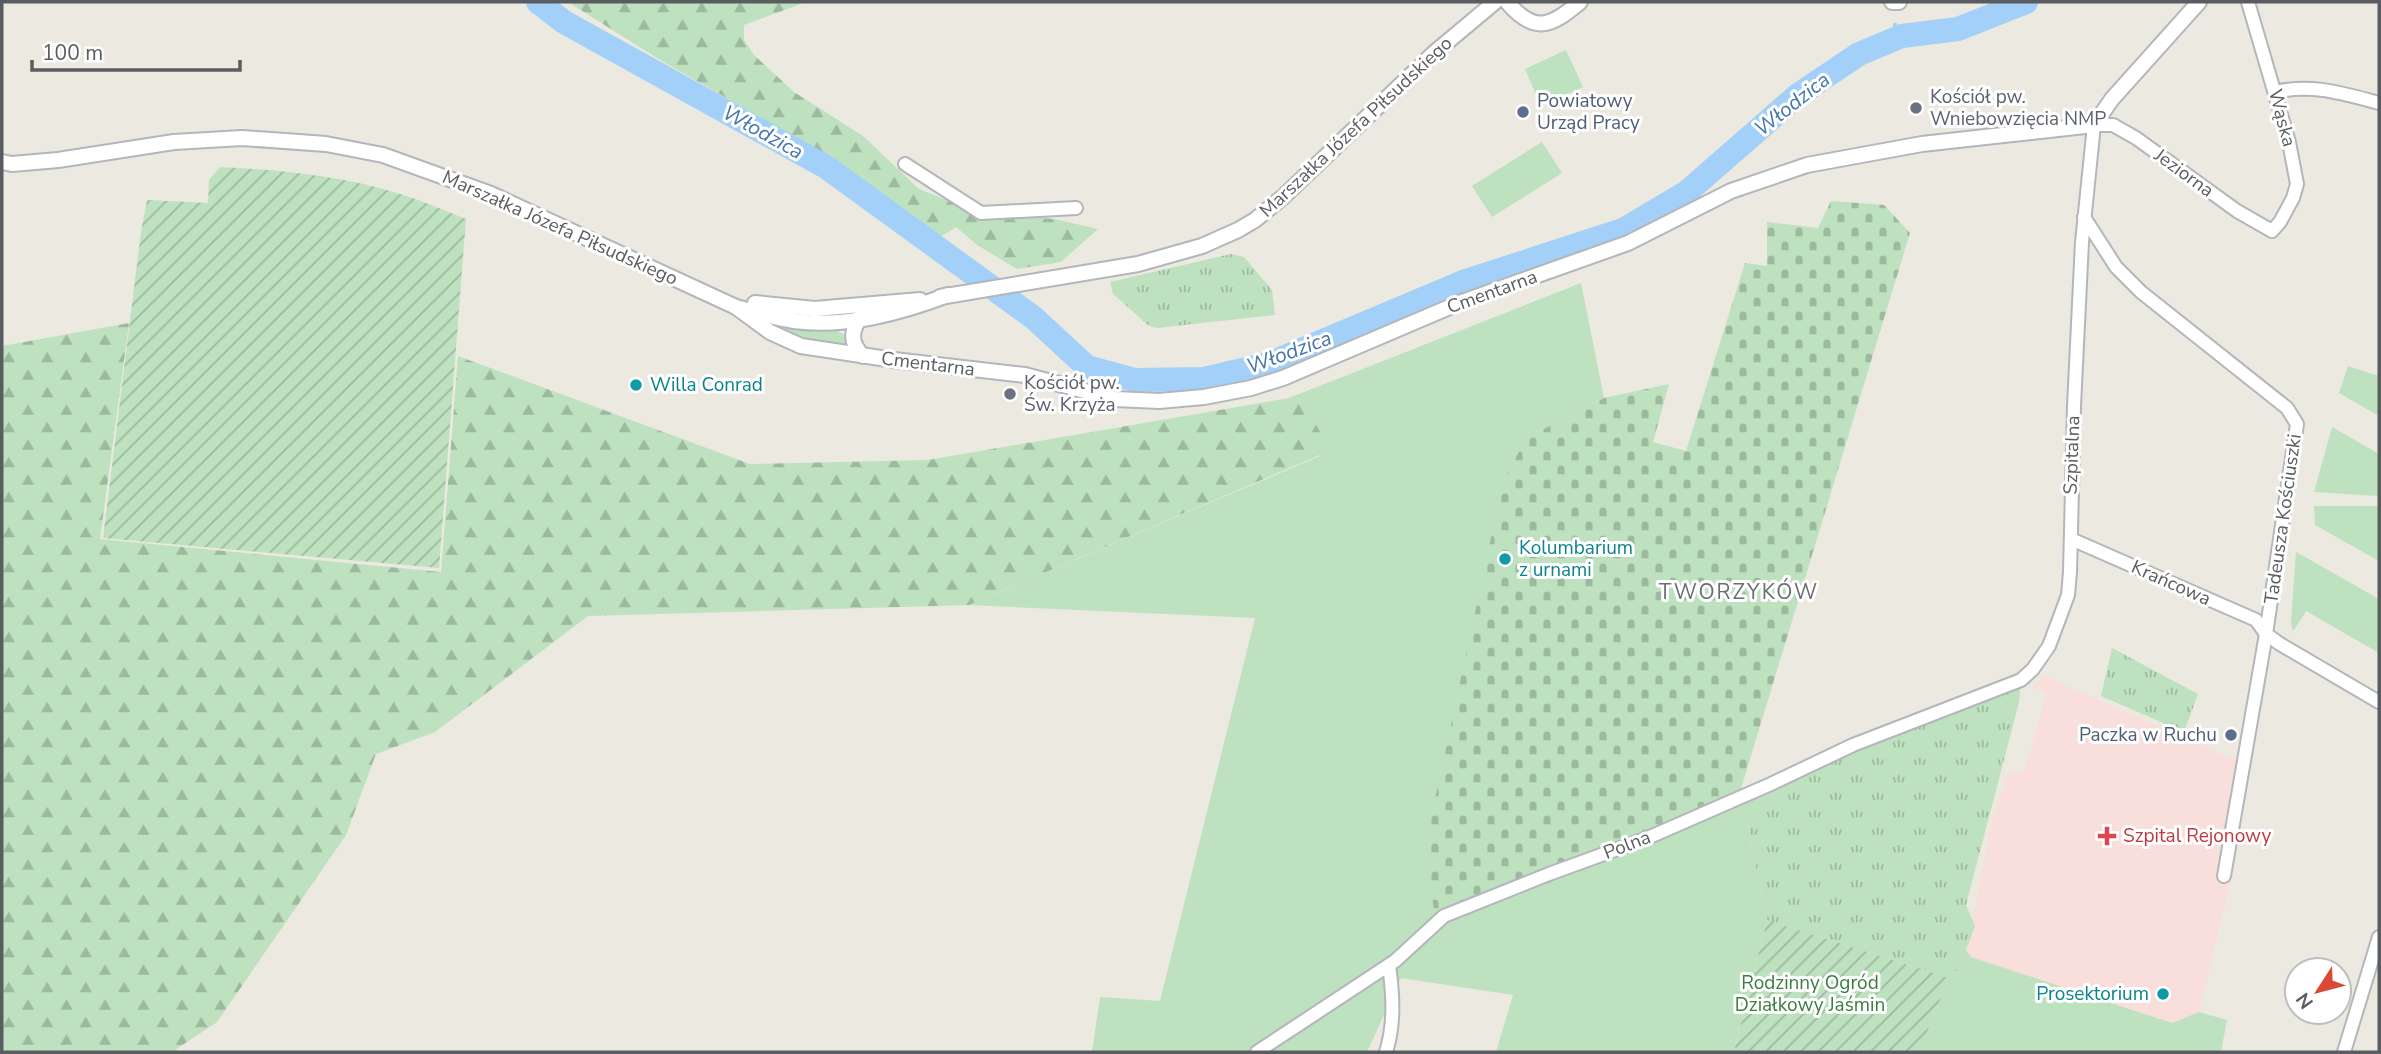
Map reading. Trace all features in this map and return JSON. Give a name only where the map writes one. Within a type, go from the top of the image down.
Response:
[{"type":"street","name":"Marszałka Józefa Piłsudskiego","points":[[703,291],[776,307],[800,308],[915,300],[1138,264],[1182,253],[1221,239],[1255,220],[1283,197],[1434,53],[1495,2]]},
{"type":"street","points":[[1507,2],[1522,17],[1541,23],[1559,19],[1580,2]]},
{"type":"street","points":[[1892,2],[1899,2]]},
{"type":"street","points":[[2084,217],[2094,125],[2112,99],[2199,2]]},
{"type":"street","name":"Wąska","points":[[2248,2],[2276,92],[2297,184],[2293,198],[2272,231]]},
{"type":"street","points":[[2276,92],[2289,89],[2327,89],[2379,103]]},
{"type":"street","name":"Jeziorna","points":[[2094,125],[2113,125],[2136,138],[2237,211],[2272,231]]},
{"type":"street","name":"Cmentarna","points":[[736,307],[783,340],[801,346],[1025,375],[1115,399],[1159,401],[1239,390],[1283,378],[1459,303],[1628,243],[1731,191],[1807,166],[1922,144],[2094,125]]},
{"type":"street","name":"Marszałka Józefa Piłsudskiego","points":[[2,162],[12,164],[58,160],[186,141],[242,138],[326,144],[383,155],[450,178],[736,307],[794,321],[825,322],[907,311],[948,295]]},
{"type":"street","points":[[905,164],[981,213],[1076,208]]},
{"type":"street","name":"Szpitalna","points":[[2021,680],[2033,669],[2049,646],[2068,595],[2084,217]]},
{"type":"street","name":"Tadeusza Kościuszki","points":[[2084,217],[2116,267],[2141,292],[2287,408],[2297,424],[2266,634],[2224,876]]},
{"type":"street","points":[[863,356],[852,340],[859,319],[869,310],[895,307],[915,300]]},
{"type":"street","name":"Krańcowa","points":[[2071,539],[2256,620],[2266,634],[2379,702]]},
{"type":"street","name":"Polna","points":[[1257,1052],[1389,965],[1444,916],[1645,839],[1853,745],[2021,680]]},
{"type":"street","points":[[2344,1052],[2379,937]]},
{"type":"street","points":[[1385,1052],[1390,1037],[1394,1001],[1389,965]]},
{"type":"shaded area","name":"Szpital Rejonowy","points":[[2044,676],[2237,761],[2221,856],[2237,856],[2199,1012],[2173,1023],[2138,1017],[1971,957],[1966,951],[1993,816],[2010,771],[2024,772],[2047,693],[2032,687]]},
{"type":"green space","points":[[568,2],[806,2],[744,25],[744,40],[754,55],[794,92],[863,136],[919,189],[980,213],[1055,219],[1098,229],[1061,262],[1017,269],[977,245],[956,227],[939,238],[832,158],[665,63]]},
{"type":"green space","points":[[1566,50],[1583,87],[1541,106],[1525,69]]},
{"type":"green space","points":[[1542,142],[1562,173],[1492,217],[1472,186]]},
{"type":"green space","points":[[220,167],[327,177],[369,185],[466,219],[439,568],[103,538],[147,200],[208,203],[209,180]]},
{"type":"green space","points":[[1831,201],[1884,205],[1910,233],[1740,792],[1513,885],[1434,910],[1425,846],[1503,482],[1526,438],[1604,398],[1669,384],[1653,442],[1686,451],[1745,263],[1767,266],[1767,222],[1818,228]]},
{"type":"green space","points":[[1231,254],[1244,257],[1272,290],[1275,315],[1157,328],[1149,326],[1113,294],[1110,282]]},
{"type":"green space","points":[[1581,283],[1604,398],[1526,438],[1503,482],[1434,909],[1513,885],[1740,792],[1767,920],[1734,1052],[1496,1052],[1513,995],[1401,978],[1367,1052],[1092,1052],[1100,997],[1160,1001],[1255,618],[969,605],[1320,456],[1306,405],[1289,398]]},
{"type":"green space","points":[[129,323],[100,539],[441,572],[458,356],[750,464],[928,460],[1289,398],[1306,405],[1323,438],[1320,455],[969,605],[588,616],[435,732],[376,754],[346,835],[217,1022],[172,1052],[2,1052],[2,346]]},
{"type":"green space","points":[[776,330],[837,331],[845,335],[846,347],[802,342]]},
{"type":"green space","points":[[2348,366],[2379,376],[2379,416],[2339,393]]},
{"type":"green space","points":[[2332,427],[2379,454],[2378,496],[2314,492]]},
{"type":"green space","points":[[2314,506],[2379,506],[2379,561],[2315,525]]},
{"type":"green space","points":[[2296,552],[2379,599],[2379,653],[2306,611],[2294,630],[2292,629]]},
{"type":"green space","points":[[2112,648],[2198,694],[2184,732],[2101,696]]},
{"type":"green space","points":[[2021,680],[2019,702],[1966,905],[1975,926],[1966,950],[1971,957],[1949,978],[1767,920],[1740,792]]},
{"type":"green space","name":"Rodzinny Ogród Działkowy Jaśmin","points":[[1767,920],[1949,978],[1919,1052],[1734,1052]]},
{"type":"green space","points":[[1971,957],[2172,1023],[2199,1012],[2227,1020],[2221,1052],[1919,1052],[1949,978]]},
{"type":"waterway","name":"Włodzica","points":[[538,2],[564,22],[826,167],[1034,318],[1087,367],[1135,380],[1204,379],[1268,364],[1463,282],[1623,230],[1687,192],[1798,95],[1859,54],[1902,36],[1958,29],[2026,2]]},
{"type":"waterway","points":[[1895,25],[1902,36]]},
{"type":"place","name":"Kościół pw. Wniebowzięcia NMP","points":[[1916,108]]},
{"type":"place","name":"Powiatowy Urząd Pracy","points":[[1523,112]]},
{"type":"place","name":"Willa Conrad","points":[[636,385]]},
{"type":"place","name":"Kościół pw. Św. Krzyża","points":[[1010,394]]},
{"type":"place","name":"Kolumbarium z urnami","points":[[1505,559]]},
{"type":"place","name":"Paczka w Ruchu","points":[[2231,735]]},
{"type":"place","name":"Szpital Rejonowy","points":[[2107,836]]},
{"type":"place","name":"Prosektorium","points":[[2163,994]]},
{"type":"district","name":"TWORZYKÓW","points":[[1739,592]]}]
